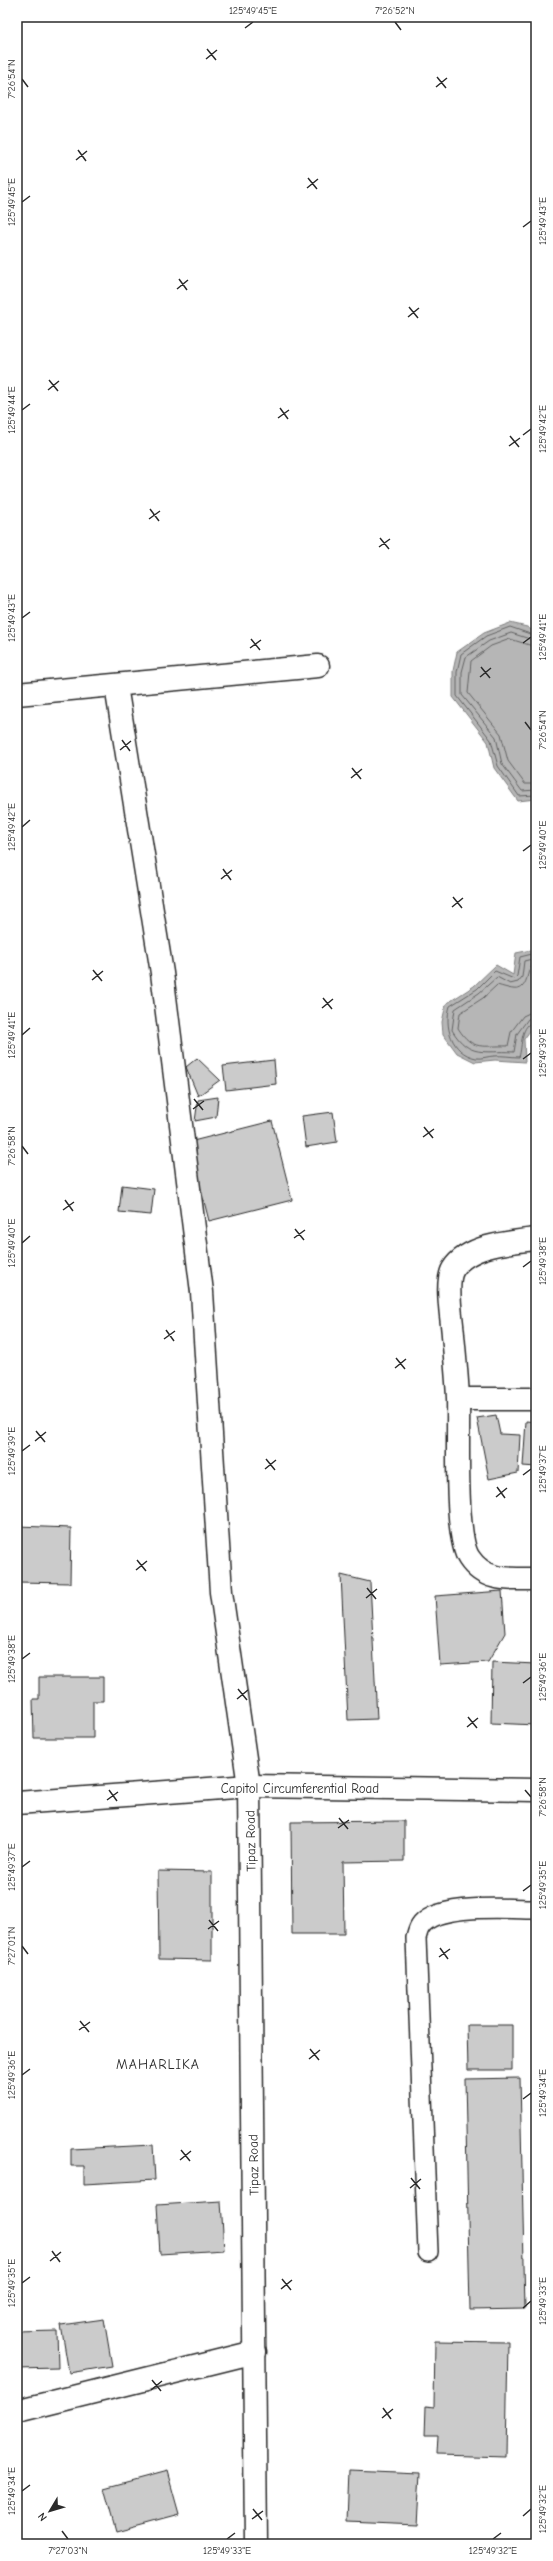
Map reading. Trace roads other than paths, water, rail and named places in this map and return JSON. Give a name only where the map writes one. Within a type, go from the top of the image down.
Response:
[{"type":"street","points":[[17,694],[116,686],[318,666]]},
{"type":"street","name":"Tipaz Road","points":[[116,686],[162,973],[202,1292],[221,1592],[249,1786],[256,2544]]},
{"type":"street","points":[[536,1240],[518,1241],[470,1253],[452,1270],[450,1290],[458,1399],[461,1532],[468,1556],[481,1573],[498,1579],[536,1579]]},
{"type":"street","points":[[458,1399],[536,1399]]},
{"type":"street","name":"Capitol Circumferential Road","points":[[17,1802],[249,1786],[536,1790]]},
{"type":"street","points":[[17,2410],[255,2352]]},
{"type":"lane","points":[[428,2252],[416,1938],[421,1926],[432,1917],[447,1910],[536,1909]]},
{"type":"water","points":[[510,623],[527,627],[536,633],[536,799],[518,801],[494,768],[488,742],[453,697],[453,671],[457,652],[484,633]]},
{"type":"water","points":[[536,949],[536,1023],[524,1039],[525,1062],[495,1060],[475,1062],[457,1053],[443,1034],[442,1022],[446,1004],[474,986],[496,965],[513,975],[516,953]]},
{"type":"district","name":"MAHARLIKA","points":[[158,2064]]}]
